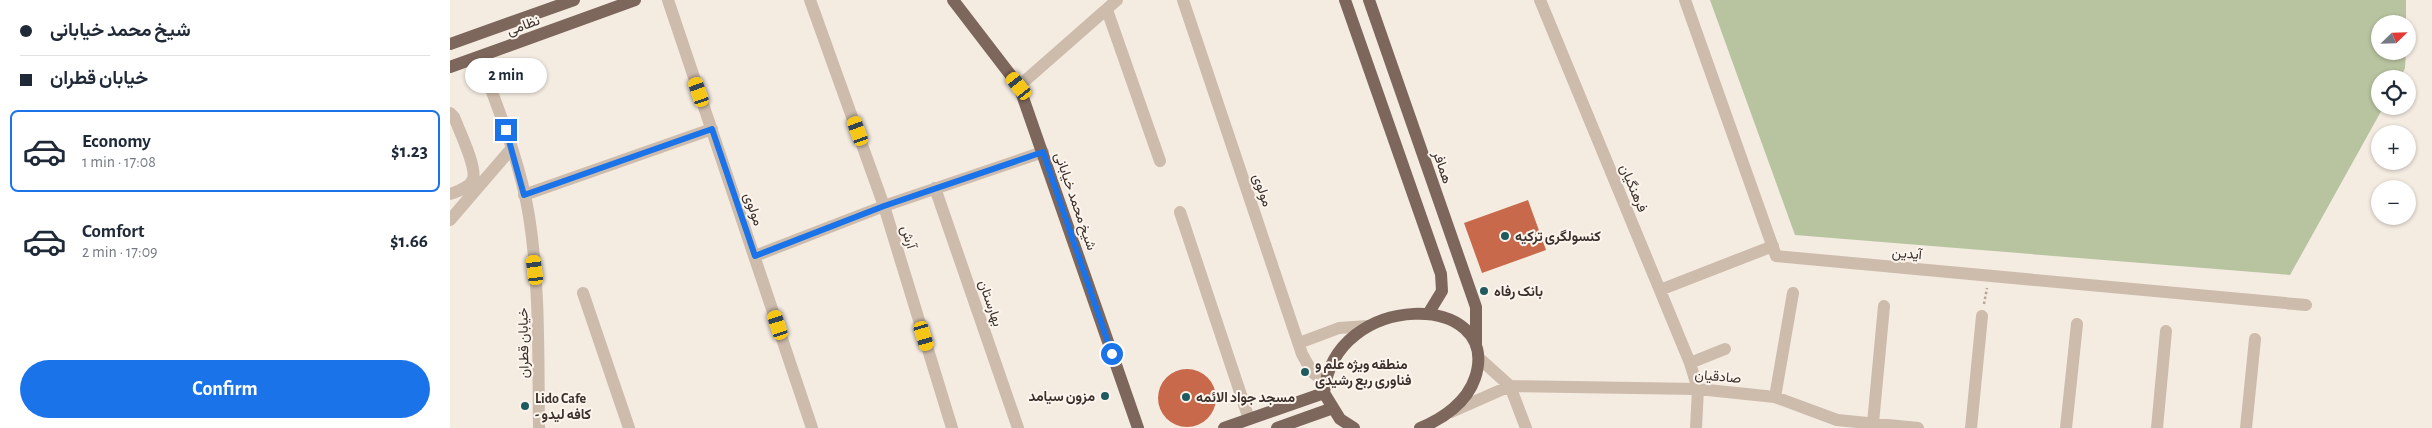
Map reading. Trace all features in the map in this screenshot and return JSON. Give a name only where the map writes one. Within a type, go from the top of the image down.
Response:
[{"type":"main road","name":"نظامی","points":[[450,44],[574,0]]},
{"type":"main road","name":"نظامی","points":[[450,67],[635,0]]},
{"type":"main road","name":"شیخ محمد خیابانی","points":[[953,0],[1019,86],[1138,428]]},
{"type":"main road","points":[[1345,0],[1441,274],[1442,291],[1428,314]]},
{"type":"main road","name":"همافر","points":[[1369,0],[1476,306],[1476,345]]},
{"type":"main road","points":[[472,37],[479,57]]},
{"type":"main road","points":[[1406,174],[1427,166]]},
{"type":"main road","points":[[1336,419],[1324,388],[1331,362],[1342,347],[1368,326],[1396,316],[1412,313],[1428,314],[1447,318],[1464,328],[1476,345],[1480,360],[1473,385],[1450,412],[1420,428]]},
{"type":"main road","points":[[1224,428],[1324,388]]},
{"type":"main road","points":[[1277,428],[1336,419],[1354,428]]},
{"type":"street","name":"مولوی","points":[[668,0],[812,428]]},
{"type":"street","name":"آرش","points":[[810,0],[884,206],[952,428]]},
{"type":"street","points":[[1019,86],[1118,0]]},
{"type":"street","name":"مولوی","points":[[1183,0],[1299,343],[1307,365],[1324,388]]},
{"type":"street","name":"فرهنگیان","points":[[1540,0],[1690,363],[1698,389]]},
{"type":"street","points":[[1660,290],[1773,246],[1685,0]]},
{"type":"street","points":[[1107,10],[1160,161]]},
{"type":"street","name":"خیابان قطران","points":[[479,57],[512,148],[528,214],[538,289],[539,428]]},
{"type":"street","points":[[450,113],[454,117],[473,168],[473,179],[466,188],[450,194]]},
{"type":"street","points":[[524,195],[712,129]]},
{"type":"street","points":[[450,220],[512,148]]},
{"type":"street","points":[[755,256],[884,206],[1043,152]]},
{"type":"street","name":"بهارستان","points":[[935,188],[1018,428]]},
{"type":"street","points":[[1180,212],[1249,419]]},
{"type":"street","name":"آیدین","points":[[1773,246],[1776,256],[2306,305]]},
{"type":"street","points":[[583,293],[629,428]]},
{"type":"street","points":[[1775,397],[1793,293]]},
{"type":"street","points":[[1873,423],[1884,306]]},
{"type":"street","points":[[1970,428],[1982,316]]},
{"type":"street","points":[[2066,428],[2077,324]]},
{"type":"street","points":[[1299,343],[1338,328],[1368,326]]},
{"type":"street","points":[[2157,428],[2166,331]]},
{"type":"street","points":[[2246,428],[2255,339]]},
{"type":"street","points":[[1690,363],[1725,349]]},
{"type":"street","points":[[1480,360],[1510,386],[1526,428]]},
{"type":"street","points":[[1450,412],[1510,386]]},
{"type":"street","name":"صادقیان","points":[[1510,386],[1698,389],[1775,397],[1837,424],[1873,423],[1918,428]]},
{"type":"street","points":[[1696,428],[1698,389]]},
{"type":"path","points":[[1982,316],[1989,276]]},
{"type":"green space","points":[[1710,0],[2406,0],[2406,15],[2371,15],[2371,60],[2405,60],[2405,68],[2404,70],[2371,70],[2371,115],[2379,115],[2373,125],[2371,125],[2371,129],[2290,275],[1795,235]]},
{"type":"building","name":"کنسولگری ترکیه","points":[[1528,200],[1546,250],[1482,273],[1464,223]]},
{"type":"building","name":"مسجد جواد الائمه","points":[[1181,369],[1193,369],[1203,373],[1212,382],[1216,404],[1208,419],[1193,427],[1181,427],[1171,423],[1162,414],[1158,404],[1158,392],[1162,382],[1171,373]]},
{"type":"place","name":"کنسولگری ترکیه","points":[[1505,236]]},
{"type":"place","name":"بانک رفاه","points":[[1484,291]]},
{"type":"place","name":"منطقه ویژه علم و فناوری ربع رشیدی","points":[[1305,372]]},
{"type":"place","name":"مزون سیامد","points":[[1105,396]]},
{"type":"place","name":"مسجد جواد الائمه","points":[[1186,397]]},
{"type":"place","name":"Lido Cafe - کافه لیدو","points":[[525,406]]},
{"type":"route","points":[[506,130],[524,195],[712,129],[755,256],[884,206],[1043,152],[1112,354]]}]
